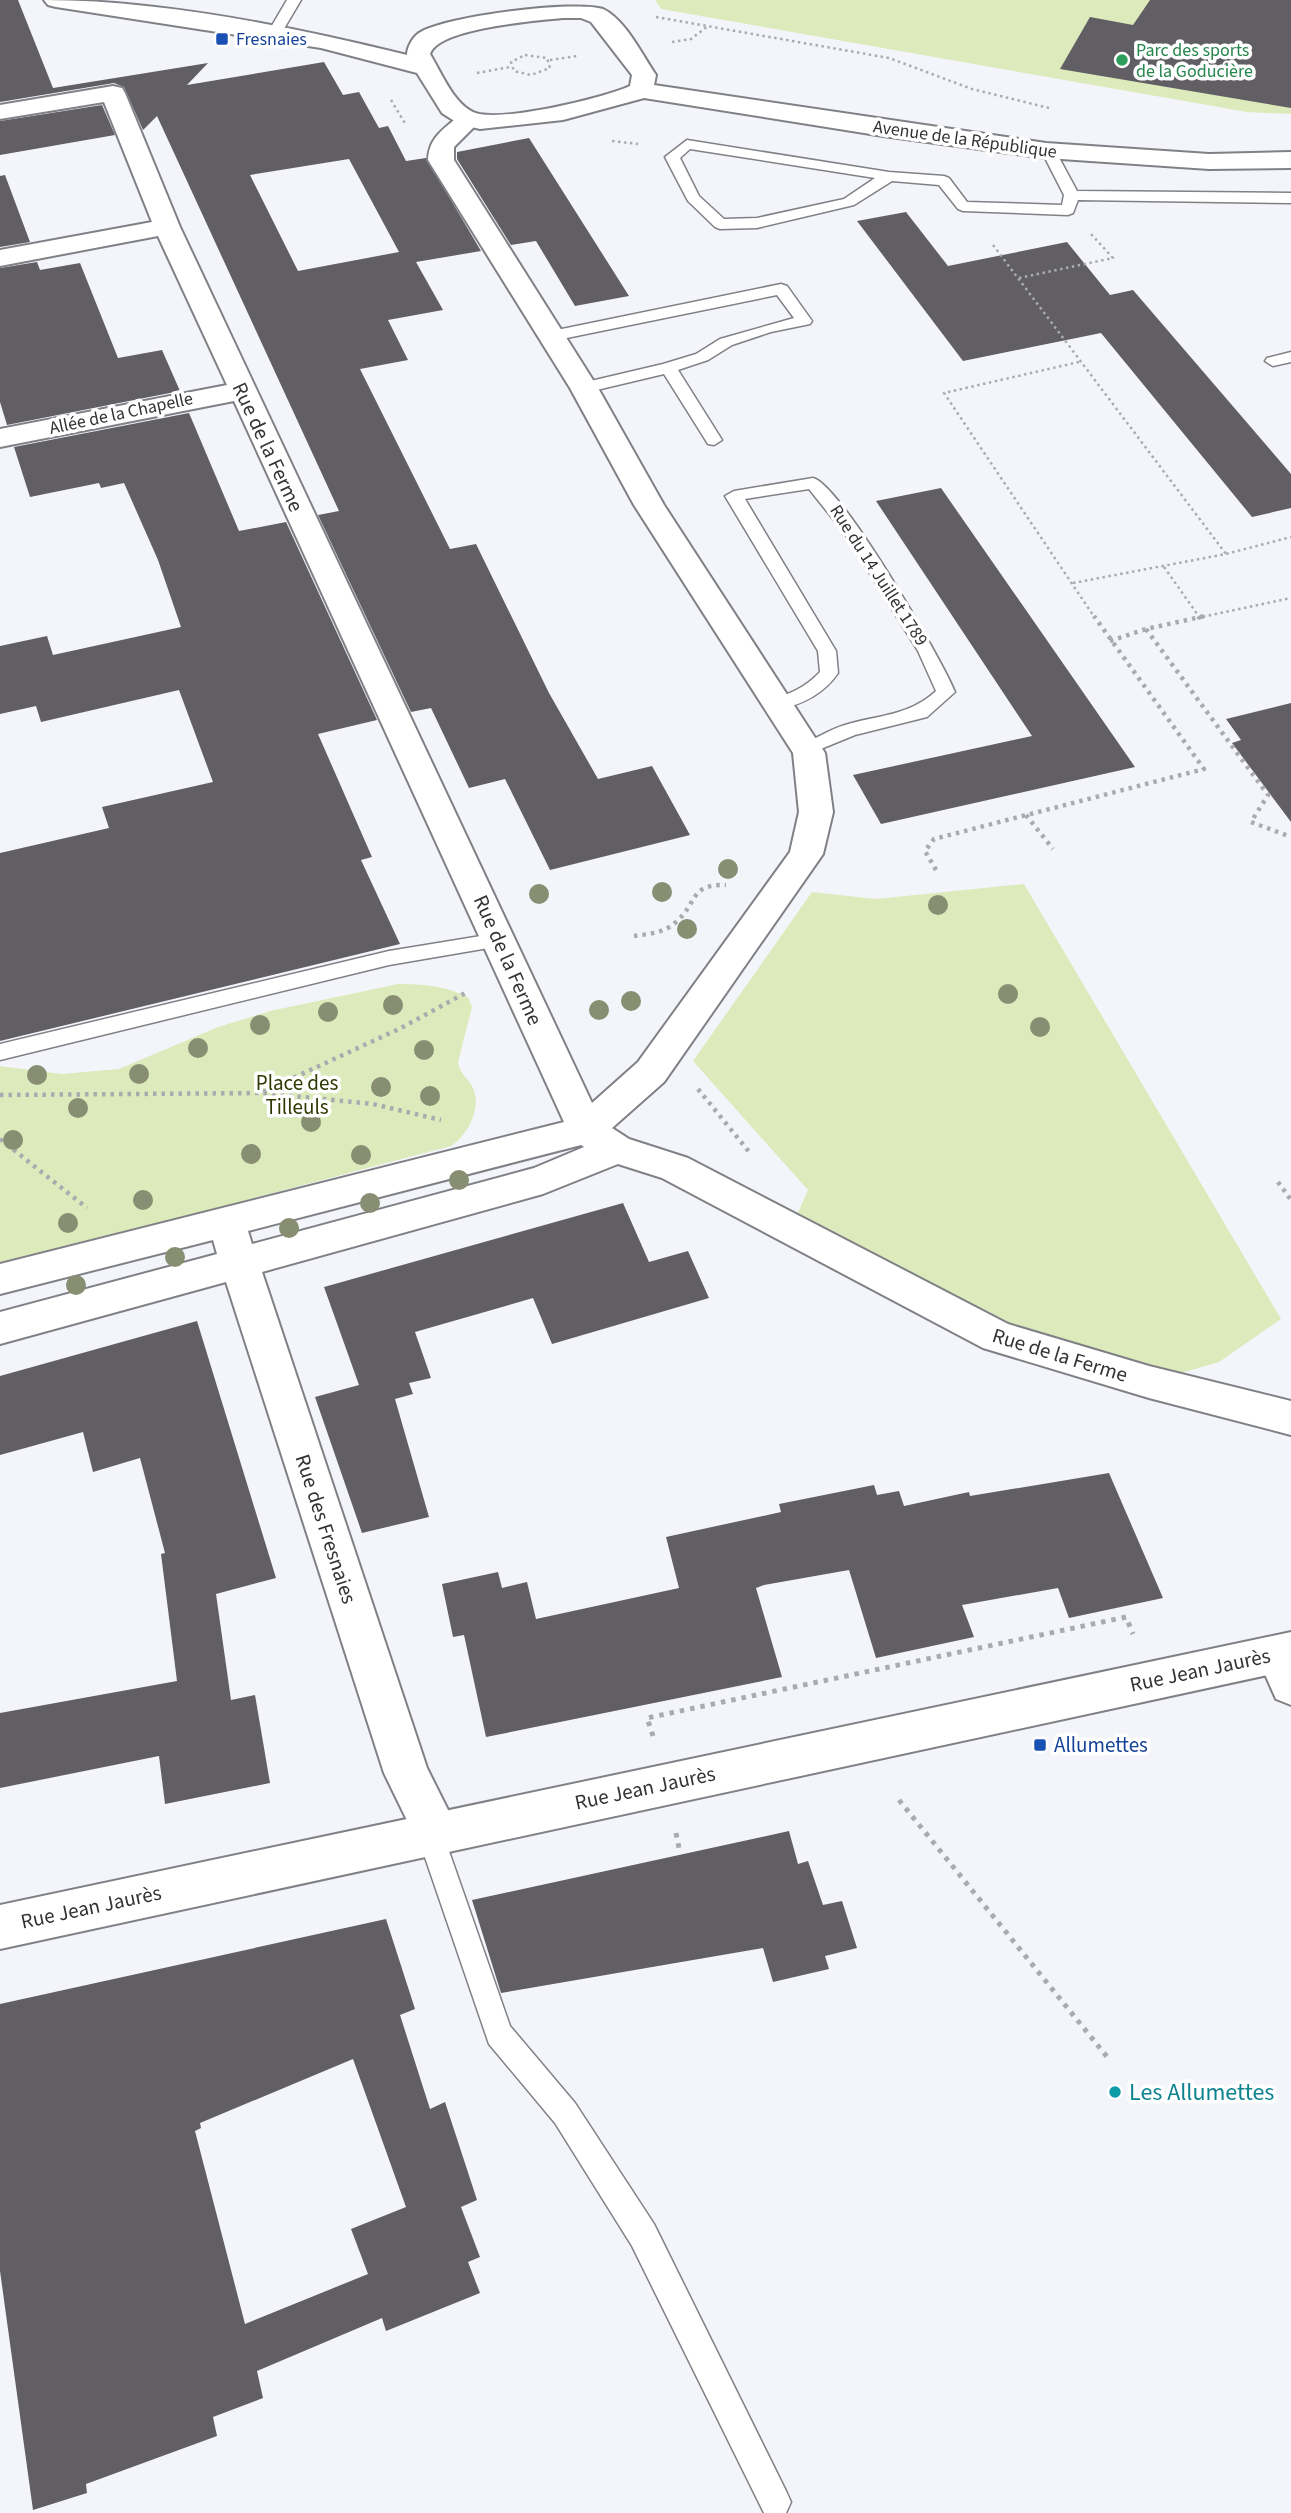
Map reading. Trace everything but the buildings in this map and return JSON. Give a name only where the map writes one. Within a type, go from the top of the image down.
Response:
[{"type":"street","points":[[66,1],[321,41],[424,67]]},
{"type":"street","points":[[321,41],[444,31],[562,10],[586,11],[601,19],[644,75],[641,90]]},
{"type":"street","points":[[0,1328],[543,1180],[601,1140],[806,854],[816,812],[813,771],[806,748],[649,505],[584,388],[441,160],[441,145],[469,120],[451,108],[418,54],[425,40],[444,31]]},
{"type":"street","name":"Avenue de la République","points":[[469,120],[498,122],[619,100],[641,90],[956,141],[1049,152],[1291,159]]},
{"type":"street","name":"Rue de la Ferme","points":[[0,112],[113,93],[166,227],[242,391],[499,940],[601,1140],[675,1168],[997,1337],[1149,1382],[1291,1418]]},
{"type":"street","points":[[0,258],[166,227]]},
{"type":"street","name":"Allée de la Chapelle","points":[[0,438],[242,391]]},
{"type":"street","points":[[0,1279],[226,1222],[601,1140]]},
{"type":"street","name":"Rue des Fresnaies","points":[[226,1222],[405,1773],[433,1833]]},
{"type":"street","name":"Rue Jean Jaurès","points":[[0,1927],[433,1833],[1287,1663]]},
{"type":"lane","points":[[274,34],[294,0]]},
{"type":"lane","points":[[889,176],[849,202],[758,223],[720,224],[693,198],[671,157],[687,144],[889,176],[944,181],[962,206],[1291,198]]},
{"type":"lane","points":[[1049,152],[1070,203]]},
{"type":"lane","points":[[552,336],[781,289],[804,321],[768,328],[726,342],[702,357],[668,368],[584,388]]},
{"type":"lane","points":[[1273,361],[1291,357]]},
{"type":"lane","points":[[668,368],[714,440]]},
{"type":"lane","name":"Rue du 14 Juillet 1789","points":[[776,704],[793,701],[816,689],[829,673],[827,651],[734,496],[813,483],[854,529],[887,588],[934,660],[946,692],[933,706],[917,716],[833,736],[822,746],[806,748]]},
{"type":"lane","points":[[0,1052],[389,958],[499,940]]},
{"type":"lane","points":[[433,1833],[499,2034],[565,2113],[643,2235],[775,2501]]},
{"type":"path","points":[[655,16],[889,58],[972,89],[1049,108]]},
{"type":"path","points":[[520,56],[544,57],[551,66],[538,74],[519,73],[510,65],[520,56]]},
{"type":"path","points":[[1070,203],[1113,258],[1019,278],[1079,362],[1227,554]]},
{"type":"path","points":[[936,870],[925,851],[934,839],[1204,769],[1110,641],[944,393],[1079,362]]},
{"type":"path","points":[[1073,583],[1227,554],[1291,537]]},
{"type":"path","points":[[1164,567],[1200,619]]},
{"type":"path","points":[[1110,641],[1146,629],[1291,598]]},
{"type":"path","points":[[1146,629],[1268,795],[1251,822],[1291,837]]},
{"type":"path","points":[[1026,815],[1053,849]]},
{"type":"path","points":[[634,936],[661,930],[677,922],[698,890],[712,885],[730,886]]},
{"type":"path","points":[[263,1093],[401,1028],[472,989]]},
{"type":"path","points":[[689,1078],[757,1162]]},
{"type":"path","points":[[0,1095],[263,1093],[373,1104],[447,1123]]},
{"type":"path","points":[[0,1139],[91,1212]]},
{"type":"path","points":[[1278,1182],[1291,1200]]},
{"type":"path","points":[[654,1739],[647,1718],[1126,1617],[1136,1642]]},
{"type":"path","points":[[899,1800],[1108,2059]]},
{"type":"green space","name":"Parc des sports de la Goducière","points":[[655,0],[1291,0],[1291,114],[1247,112],[661,9]]},
{"type":"green space","points":[[1024,884],[1281,1319],[1219,1362],[1171,1376],[1006,1328],[796,1217],[808,1190],[693,1061],[812,892],[876,899]]},
{"type":"green space","name":"Place des Tilleuls","points":[[398,984],[426,985],[451,990],[468,997],[472,1007],[458,1062],[475,1094],[475,1111],[463,1135],[451,1146],[0,1265],[0,1066],[62,1074],[119,1069],[218,1027],[270,1011]]},
{"type":"place","name":"Fresnaies","points":[[222,39]]},
{"type":"place","name":"Parc des sports de la Goducière","points":[[1122,60]]},
{"type":"place","name":"Allumettes","points":[[1040,1745]]},
{"type":"place","name":"Les Allumettes","points":[[1115,2092]]}]
